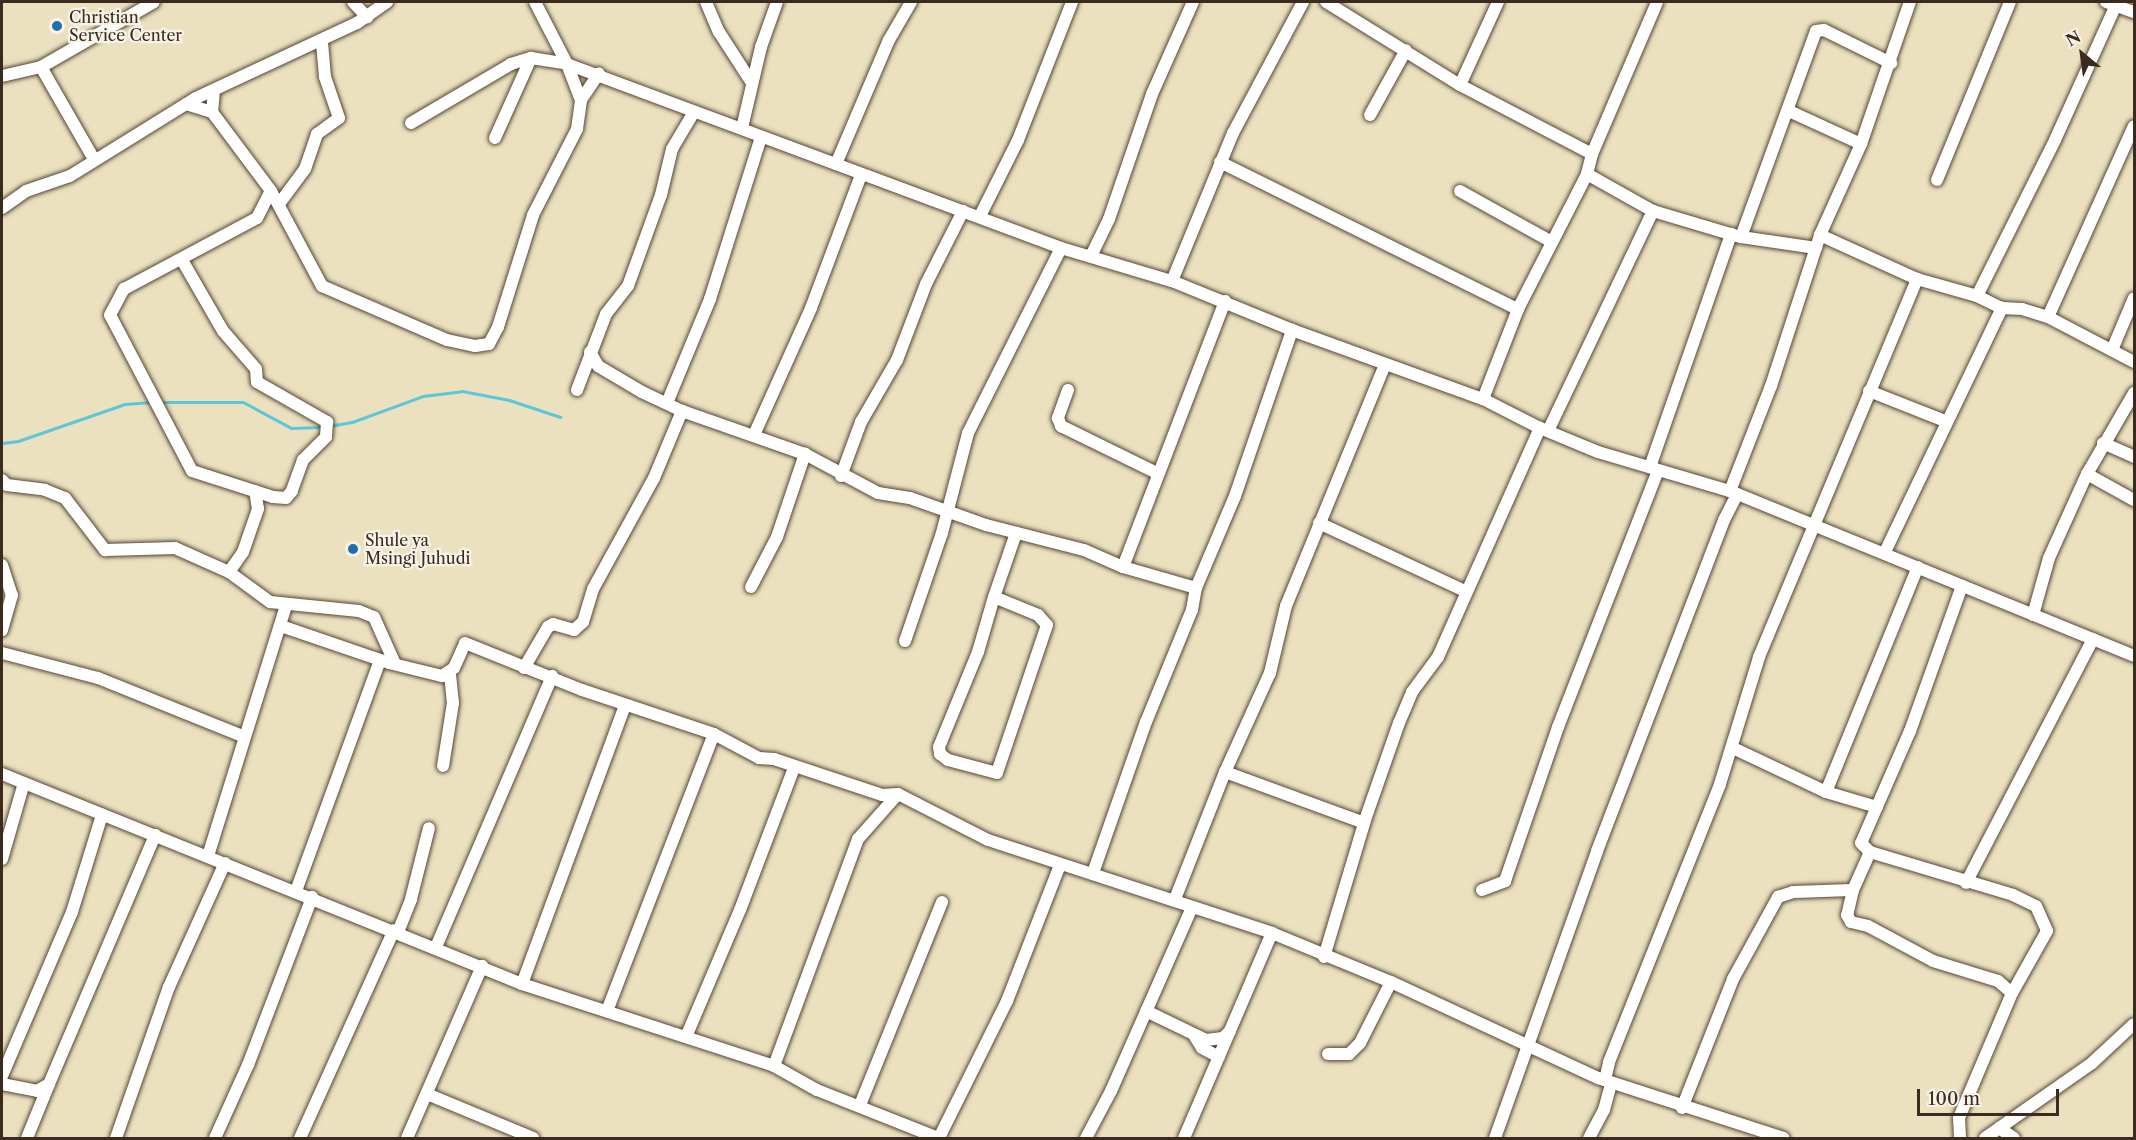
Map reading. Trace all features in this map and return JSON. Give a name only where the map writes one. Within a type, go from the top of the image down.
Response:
[{"type":"street","points":[[2,76],[41,67],[154,2]]},
{"type":"street","points":[[353,2],[367,16]]},
{"type":"street","points":[[2,208],[26,191],[70,176],[186,104],[322,41],[387,2]]},
{"type":"street","points":[[535,2],[567,64],[581,100]]},
{"type":"street","points":[[706,2],[719,32],[752,83]]},
{"type":"street","points":[[742,128],[752,83],[777,2]]},
{"type":"street","points":[[836,164],[889,40],[911,2]]},
{"type":"street","points":[[980,216],[1018,140],[1072,2]]},
{"type":"street","points":[[1092,254],[1109,219],[1152,94],[1193,2]]},
{"type":"street","points":[[1172,281],[1220,162],[1304,2]]},
{"type":"street","points":[[1326,2],[1460,85],[1592,154]]},
{"type":"street","points":[[1460,85],[1498,2]]},
{"type":"street","points":[[1483,399],[1518,309],[1587,174],[1592,154],[1657,2]]},
{"type":"street","points":[[1495,1138],[1525,1045],[1734,493],[1820,235],[1861,144],[1891,63],[1910,2]]},
{"type":"street","points":[[1937,180],[2010,2]]},
{"type":"street","points":[[1977,296],[2055,140],[2111,3],[2134,12]]},
{"type":"street","points":[[1482,890],[1505,881],[1550,749],[1654,469],[1736,235],[1789,111],[1816,31],[1824,30],[1891,63]]},
{"type":"street","points":[[279,204],[305,169],[317,134],[339,118],[325,77],[322,41]]},
{"type":"street","points":[[1370,115],[1406,50]]},
{"type":"street","points":[[495,138],[531,58]]},
{"type":"street","points":[[411,123],[511,64],[531,58],[567,64],[599,73],[694,112],[742,128],[861,175],[980,216],[1061,248],[1092,254],[1225,301],[1292,330],[1483,399],[1544,430],[1654,469],[1734,493],[1814,527],[1885,552],[2134,656]]},
{"type":"street","points":[[41,67],[94,159]]},
{"type":"street","points":[[2,84],[19,72]]},
{"type":"street","points":[[186,104],[212,112],[271,191],[322,286],[447,340],[463,345],[489,344],[502,316],[533,215],[577,129],[581,100],[599,73]]},
{"type":"street","points":[[212,112],[214,90]]},
{"type":"street","points":[[1789,111],[1861,144]]},
{"type":"street","points":[[576,390],[606,314],[628,286],[661,195],[672,149],[694,112]]},
{"type":"street","points":[[2048,317],[2134,126]]},
{"type":"street","points":[[667,403],[710,299],[761,137]]},
{"type":"street","points":[[1220,162],[1518,309]]},
{"type":"street","points":[[1587,174],[1653,211],[1736,235],[1816,248]]},
{"type":"street","points":[[754,435],[811,308],[861,175]]},
{"type":"street","points":[[182,260],[224,331],[256,369],[257,382],[265,390],[324,418],[329,426],[322,442],[303,460],[289,496],[273,497],[192,471],[110,315],[124,289],[257,218],[271,191]]},
{"type":"street","points":[[1460,191],[1552,242]]},
{"type":"street","points":[[841,476],[861,422],[897,360],[926,284],[963,211]]},
{"type":"street","points":[[1324,957],[1364,823],[1412,692],[1438,657],[1544,430],[1653,211]]},
{"type":"street","points":[[1820,235],[1917,279],[1977,296],[2002,308],[2022,309],[2048,317],[2134,362]]},
{"type":"street","points":[[905,641],[948,513],[968,433],[1061,248]]},
{"type":"street","points":[[1589,1138],[1604,1110],[1609,1062],[1733,748],[1759,657],[1917,279]]},
{"type":"street","points":[[2112,350],[2134,298]]},
{"type":"street","points":[[1123,567],[1157,473],[1225,301]]},
{"type":"street","points":[[1885,552],[1945,421],[2002,308]]},
{"type":"street","points":[[1093,873],[1146,722],[1192,610],[1196,588],[1235,496],[1292,330]]},
{"type":"street","points":[[590,352],[598,366],[682,411],[805,454],[841,476],[878,493],[910,498],[948,513],[1084,550],[1123,567],[1196,588]]},
{"type":"street","points":[[1175,899],[1225,772],[1270,673],[1286,606],[1385,365]]},
{"type":"street","points":[[1068,390],[1058,417],[1061,426],[1157,473]]},
{"type":"street","points":[[1869,391],[1945,421]]},
{"type":"street","points":[[2033,615],[2049,558],[2087,474],[2134,393]]},
{"type":"street","points":[[524,668],[548,627],[553,624],[574,630],[583,622],[593,589],[654,478],[682,411]]},
{"type":"street","points":[[2103,443],[2134,457]]},
{"type":"street","points":[[751,587],[777,537],[805,454]]},
{"type":"street","points":[[2087,474],[2134,500]]},
{"type":"street","points":[[2,480],[7,485],[45,490],[65,498],[105,550],[175,548],[229,572],[270,602],[286,606],[359,611],[374,617],[395,664]]},
{"type":"street","points":[[229,572],[243,552],[258,509],[255,491]]},
{"type":"street","points":[[258,509],[273,497]]},
{"type":"street","points":[[1319,523],[1467,592]]},
{"type":"street","points":[[994,597],[1038,615],[1047,625],[997,773],[948,760],[940,754],[939,747],[971,672],[994,597],[1016,533]]},
{"type":"street","points":[[2,565],[12,595],[2,631]]},
{"type":"street","points":[[1826,792],[1918,567]]},
{"type":"street","points":[[1960,1138],[1959,1118],[2012,993],[2047,928],[2030,902],[1870,852],[1861,843],[1910,731],[1962,586]]},
{"type":"street","points":[[208,856],[286,606]]},
{"type":"street","points":[[281,626],[429,674],[450,673]]},
{"type":"street","points":[[1966,883],[2093,639]]},
{"type":"street","points":[[443,766],[453,704],[450,673],[465,643],[524,668],[552,676],[625,705],[714,734],[759,758],[882,795],[898,795],[987,840],[1060,865],[1175,899],[1192,907],[1272,933],[1324,957],[1391,982],[1608,1082],[1682,1108],[1782,1138]]},
{"type":"street","points":[[2,653],[98,678],[245,736]]},
{"type":"street","points":[[296,891],[380,660]]},
{"type":"street","points":[[436,947],[552,676]]},
{"type":"street","points":[[522,984],[625,705]]},
{"type":"street","points":[[608,1011],[714,734]]},
{"type":"street","points":[[1733,748],[1826,792],[1877,807]]},
{"type":"street","points":[[686,1037],[740,910],[794,768]]},
{"type":"street","points":[[1225,772],[1364,823]]},
{"type":"street","points":[[2,774],[436,947],[522,984],[774,1066],[817,1090],[860,1106],[913,1133],[938,1138],[1007,1001],[1060,865]]},
{"type":"street","points":[[2,859],[24,783]]},
{"type":"street","points":[[774,1066],[858,839],[898,795]]},
{"type":"street","points":[[2,1076],[72,912],[102,815]]},
{"type":"street","points":[[300,1138],[411,899],[429,828]]},
{"type":"street","points":[[27,1138],[155,835]]},
{"type":"street","points":[[1870,852],[1853,890],[1847,915],[1851,922],[1868,926],[1933,961],[1998,981],[2012,993]]},
{"type":"street","points":[[116,1138],[169,987],[225,863]]},
{"type":"street","points":[[1682,1108],[1733,979],[1778,897],[1793,892],[1853,890]]},
{"type":"street","points":[[215,1138],[248,1065],[312,897]]},
{"type":"street","points":[[860,1106],[942,902]]},
{"type":"street","points":[[1086,1138],[1192,907]]},
{"type":"street","points":[[1184,1138],[1272,933]]},
{"type":"street","points":[[407,1138],[482,966]]},
{"type":"street","points":[[1329,1054],[1349,1054],[1360,1042],[1391,982]]},
{"type":"street","points":[[1146,1011],[1210,1041],[1230,1031]]},
{"type":"street","points":[[1984,1138],[2092,1062],[2134,1024]]},
{"type":"street","points":[[1193,1034],[1202,1048],[1219,1057]]},
{"type":"street","points":[[2,1084],[37,1092],[49,1084]]},
{"type":"street","points":[[427,1094],[533,1138]]},
{"type":"street","points":[[1999,1128],[2014,1138]]},
{"type":"waterway","points":[[329,426],[352,422],[423,396],[462,391],[509,400],[560,417]]},
{"type":"waterway","points":[[2,443],[18,441],[125,404],[152,402]]},
{"type":"waterway","points":[[159,402],[243,402],[291,428],[322,427]]},
{"type":"place","name":"Christian Service Center","points":[[57,26]]},
{"type":"place","name":"Shule ya Msingi Juhudi","points":[[353,549]]}]
